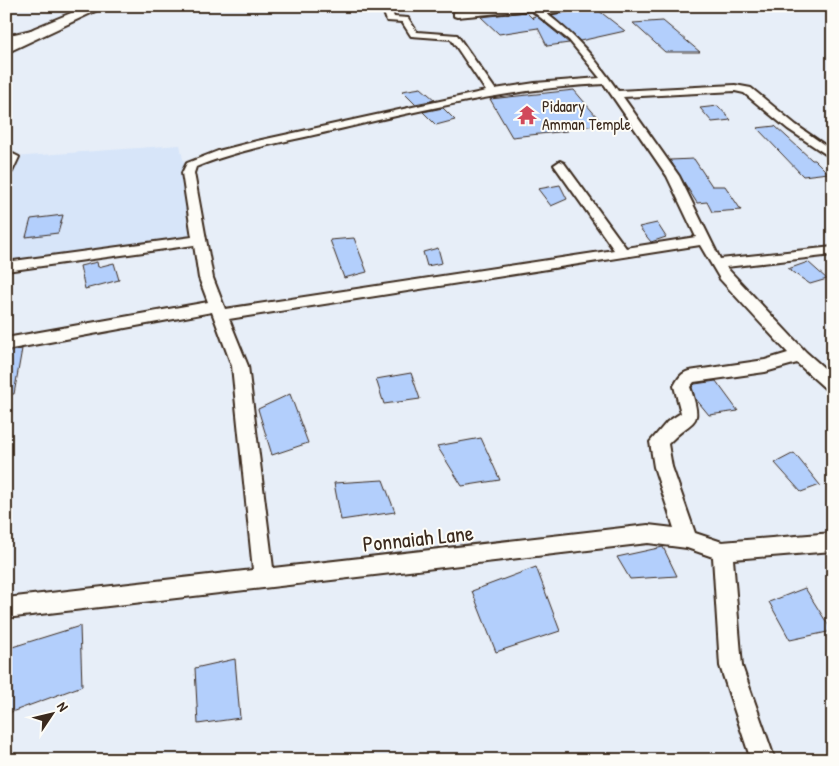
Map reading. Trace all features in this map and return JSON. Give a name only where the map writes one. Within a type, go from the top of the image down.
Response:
[{"type":"main road","points":[[6,49],[40,31],[100,6]]},
{"type":"street","points":[[376,6],[387,8],[390,19],[406,20],[414,34],[454,37],[492,92]]},
{"type":"street","points":[[457,14],[586,6]]},
{"type":"street","points":[[536,8],[572,38],[592,59],[673,176],[716,264],[742,296],[800,356],[833,386]]},
{"type":"street","points":[[6,39],[40,31]]},
{"type":"street","points":[[264,579],[240,366],[206,278],[188,173],[191,166],[204,159],[278,140],[492,92],[579,81],[606,81]]},
{"type":"street","points":[[616,94],[735,88],[747,90],[792,127],[833,156]]},
{"type":"street","points":[[6,172],[13,157]]},
{"type":"street","points":[[560,165],[624,254]]},
{"type":"street","points":[[6,267],[200,240]]},
{"type":"street","points":[[6,344],[218,311],[624,254],[704,240]]},
{"type":"street","points":[[716,264],[833,251]]},
{"type":"street","points":[[687,539],[663,467],[659,442],[673,427],[688,417],[690,412],[682,386],[689,377],[765,366],[800,356]]},
{"type":"street","name":"Ponnaiah Lane","points":[[6,608],[648,534],[687,539],[722,551],[833,542]]},
{"type":"street","points":[[722,551],[731,666],[763,760]]},
{"type":"shaded area","points":[[180,145],[200,240],[6,267],[6,172],[13,157]]},
{"type":"building","points":[[594,7],[625,31],[580,41],[551,15]]},
{"type":"building","points":[[526,12],[533,19],[532,17],[536,16],[569,43],[547,46],[538,28],[499,34],[481,17]]},
{"type":"building","points":[[663,21],[700,52],[665,52],[633,23]]},
{"type":"building","points":[[421,88],[435,100],[415,104],[402,91]]},
{"type":"building","name":"Pidaary Amman Temple","points":[[574,90],[603,124],[566,129],[567,131],[512,137],[490,99]]},
{"type":"building","points":[[718,106],[731,120],[712,122],[700,108]]},
{"type":"building","points":[[443,108],[455,120],[436,125],[423,112]]},
{"type":"building","points":[[775,126],[828,173],[803,176],[757,128]]},
{"type":"building","points":[[694,159],[712,186],[725,186],[741,210],[712,212],[707,202],[697,203],[670,160]]},
{"type":"building","points":[[560,185],[567,199],[551,206],[538,189]]},
{"type":"building","points":[[63,215],[58,233],[26,237],[31,219]]},
{"type":"building","points":[[657,223],[666,237],[651,242],[639,227]]},
{"type":"building","points":[[354,238],[367,272],[344,278],[330,240]]},
{"type":"building","points":[[438,248],[442,263],[427,266],[423,252]]},
{"type":"building","points":[[97,262],[98,267],[114,263],[119,280],[85,289],[80,266]]},
{"type":"building","points":[[808,262],[827,279],[810,284],[788,269]]},
{"type":"building","points":[[22,349],[14,394],[6,394],[6,352]]},
{"type":"building","points":[[411,373],[420,399],[384,404],[376,379]]},
{"type":"building","points":[[716,381],[738,411],[709,415],[695,398],[692,387],[695,384]]},
{"type":"building","points":[[290,394],[308,443],[272,455],[258,409]]},
{"type":"building","points":[[481,438],[500,480],[462,486],[437,446]]},
{"type":"building","points":[[794,453],[820,485],[801,492],[775,463]]},
{"type":"building","points":[[383,480],[395,512],[341,520],[334,483]]},
{"type":"building","points":[[663,547],[677,576],[630,579],[617,557]]},
{"type":"building","points":[[536,567],[560,631],[496,652],[472,591]]},
{"type":"building","points":[[805,588],[832,631],[790,640],[769,602]]},
{"type":"building","points":[[80,626],[82,686],[6,714],[6,649]]},
{"type":"building","points":[[235,659],[240,718],[198,724],[195,668]]},
{"type":"place","name":"Pidaary Amman Temple","points":[[527,115]]}]
